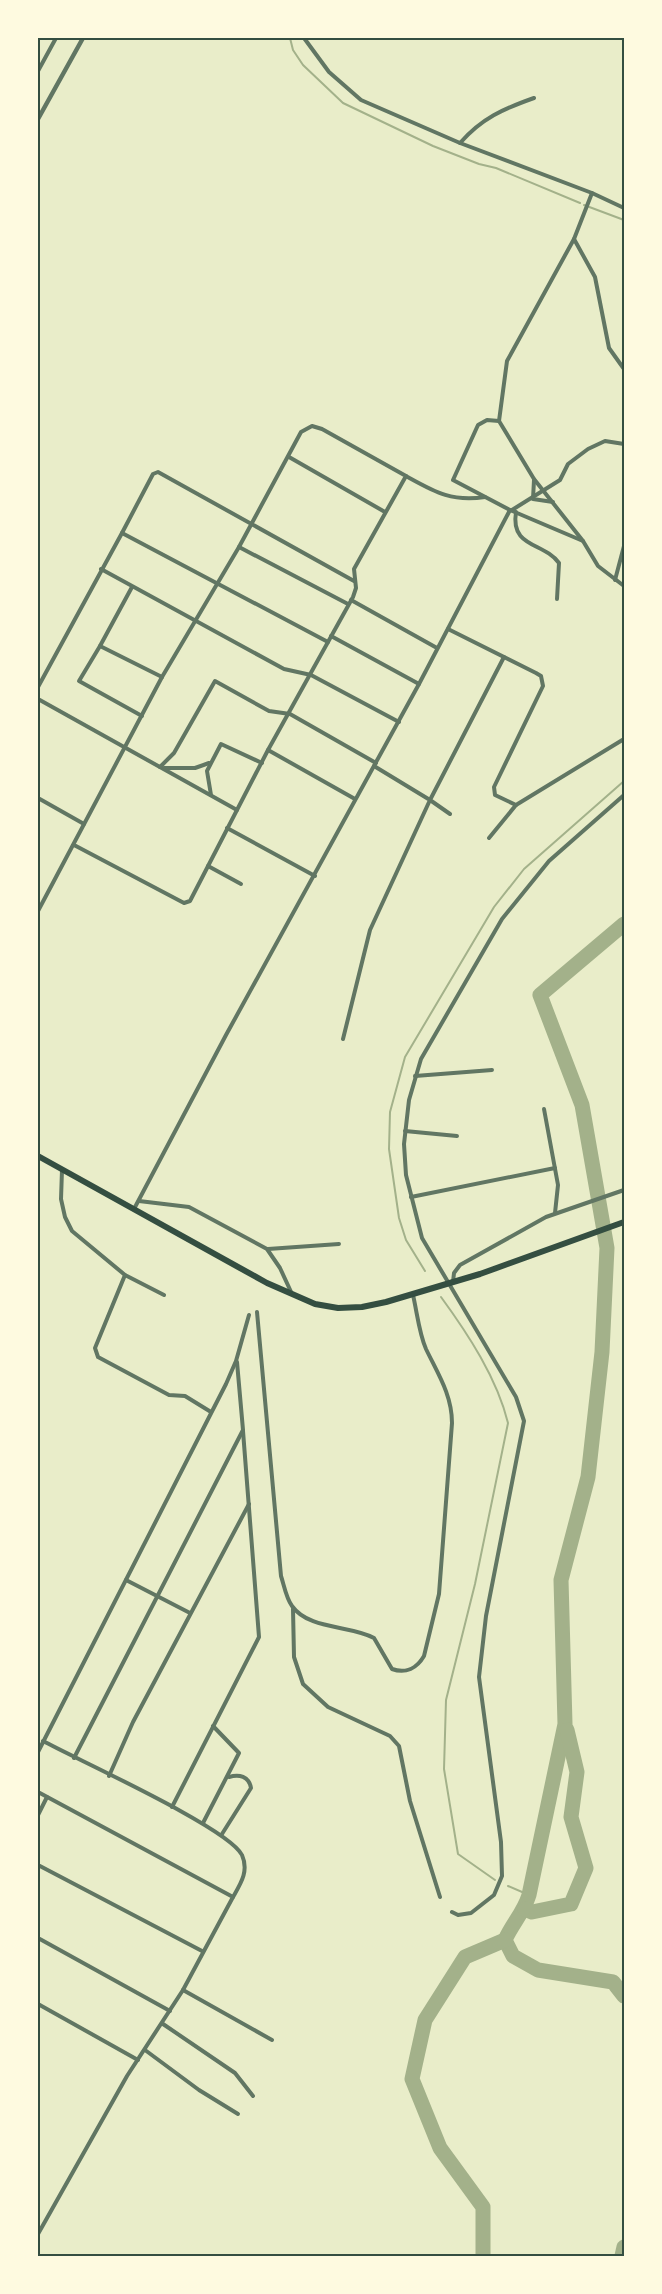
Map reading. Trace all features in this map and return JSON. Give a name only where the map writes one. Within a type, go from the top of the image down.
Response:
[{"type":"highway","points":[[38,1156],[292,1295],[315,1304],[338,1308],[362,1307],[451,1283],[624,1222]]},
{"type":"street","points":[[38,71],[56,38]]},
{"type":"street","points":[[38,119],[83,38]]},
{"type":"street","points":[[304,38],[318,59],[352,95],[460,143],[592,193],[624,208]]},
{"type":"street","points":[[460,143],[477,124],[495,112],[534,98]]},
{"type":"street","points":[[592,193],[574,239],[507,361],[499,421],[534,479],[583,541],[598,566],[624,586]]},
{"type":"street","points":[[574,239],[595,277],[609,348],[624,369]]},
{"type":"street","points":[[499,421],[487,420],[478,425],[453,480],[512,511],[583,541]]},
{"type":"street","points":[[38,911],[162,677],[239,547],[301,432],[316,427],[435,492],[459,500],[486,497]]},
{"type":"street","points":[[134,1209],[292,913],[315,876],[512,511],[560,480],[570,461],[588,449],[605,441],[624,444]]},
{"type":"street","points":[[289,457],[385,512]]},
{"type":"street","points":[[38,687],[156,472],[355,582]]},
{"type":"street","points":[[74,845],[184,903],[193,897],[268,750],[290,714],[356,591],[354,569],[406,476]]},
{"type":"street","points":[[533,499],[534,479]]},
{"type":"street","points":[[533,499],[553,502]]},
{"type":"street","points":[[512,511],[519,536],[559,563],[557,599]]},
{"type":"street","points":[[122,532],[328,642]]},
{"type":"street","points":[[615,580],[622,561],[624,546]]},
{"type":"street","points":[[239,547],[437,648]]},
{"type":"street","points":[[101,569],[288,671],[311,675],[399,722]]},
{"type":"street","points":[[132,587],[79,681],[142,716]]},
{"type":"street","points":[[448,629],[536,673],[543,681],[543,686],[494,787],[495,795],[516,805]]},
{"type":"street","points":[[331,636],[419,684]]},
{"type":"street","points":[[100,646],[162,677]]},
{"type":"street","points":[[343,1039],[370,930],[430,800],[504,657]]},
{"type":"street","points":[[160,767],[174,753],[215,681],[269,711],[290,714],[375,764],[450,814]]},
{"type":"street","points":[[38,699],[237,810]]},
{"type":"street","points":[[489,838],[516,805],[624,739]]},
{"type":"street","points":[[211,796],[207,771],[209,763],[221,744],[262,763]]},
{"type":"street","points":[[268,750],[355,799]]},
{"type":"street","points":[[160,767],[177,770],[209,763]]},
{"type":"street","points":[[452,1912],[458,1915],[471,1913],[494,1895],[502,1876],[501,1842],[479,1677],[486,1616],[524,1421],[516,1397],[451,1283],[422,1238],[406,1175],[405,1131],[415,1076],[421,1059],[454,996],[502,918],[525,887],[549,861],[624,795]]},
{"type":"street","points":[[38,798],[84,824]]},
{"type":"street","points":[[227,828],[315,876]]},
{"type":"street","points":[[208,866],[242,884]]},
{"type":"street","points":[[415,1076],[492,1070]]},
{"type":"street","points":[[544,1109],[558,1192],[554,1203],[555,1213]]},
{"type":"street","points":[[405,1131],[457,1136]]},
{"type":"street","points":[[411,1197],[555,1168]]},
{"type":"street","points":[[62,1169],[61,1199],[65,1217],[72,1231],[125,1275],[164,1295]]},
{"type":"street","points":[[451,1283],[460,1265],[555,1213],[624,1190]]},
{"type":"street","points":[[139,1201],[189,1207],[267,1249],[277,1262],[292,1295]]},
{"type":"street","points":[[267,1249],[339,1244]]},
{"type":"street","points":[[125,1275],[97,1344],[95,1353],[98,1358],[169,1395],[185,1396],[211,1412]]},
{"type":"street","points":[[293,1608],[324,1624],[374,1638],[387,1663],[398,1671],[418,1665],[429,1645],[439,1594],[452,1410],[434,1361],[427,1350],[413,1294]]},
{"type":"street","points":[[257,1312],[281,1576],[293,1608],[294,1657],[303,1684],[328,1707],[390,1736],[399,1746],[410,1802],[440,1897]]},
{"type":"street","points":[[38,1752],[237,1361],[249,1315]]},
{"type":"street","points":[[172,1808],[259,1637],[237,1361]]},
{"type":"street","points":[[74,1758],[243,1430]]},
{"type":"street","points":[[233,1448],[244,1444]]},
{"type":"street","points":[[109,1776],[133,1722],[250,1503]]},
{"type":"street","points":[[126,1580],[190,1613]]},
{"type":"street","points":[[203,1823],[239,1753],[213,1726]]},
{"type":"street","points":[[38,2234],[138,2060],[183,1990],[202,1951],[244,1877],[244,1862],[238,1848],[222,1834],[43,1741]]},
{"type":"street","points":[[222,1834],[251,1788],[247,1779],[241,1776],[228,1777]]},
{"type":"street","points":[[38,1792],[233,1898]]},
{"type":"street","points":[[38,1815],[47,1797]]},
{"type":"street","points":[[38,1865],[202,1951]]},
{"type":"street","points":[[38,1938],[170,2012]]},
{"type":"street","points":[[183,1990],[272,2040]]},
{"type":"street","points":[[38,2004],[138,2060]]},
{"type":"street","points":[[163,2024],[235,2073],[253,2096]]},
{"type":"street","points":[[145,2050],[199,2090],[238,2114]]},
{"type":"waterway","points":[[290,38],[293,50],[303,65],[343,103],[433,146],[479,164],[496,168],[580,203]]},
{"type":"waterway","points":[[584,205],[624,220]]},
{"type":"waterway","points":[[425,1271],[406,1240],[399,1218],[389,1149],[390,1112],[405,1057],[494,907],[524,869],[624,781]]},
{"type":"waterway","points":[[624,924],[540,995],[582,1105],[607,1248],[602,1352],[588,1477],[561,1580],[565,1724],[529,1895],[505,1940],[513,1956],[538,1970],[613,1982],[624,1996]]},
{"type":"waterway","points":[[441,1297],[471,1341],[489,1373],[508,1423],[475,1584],[446,1700],[444,1769],[458,1854],[495,1880]]},
{"type":"waterway","points":[[525,1909],[532,1912],[571,1904],[586,1868],[571,1817],[577,1772],[567,1730]]},
{"type":"waterway","points":[[508,1886],[529,1895]]},
{"type":"waterway","points":[[483,2256],[483,2207],[440,2148],[412,2079],[425,2020],[465,1957],[505,1940]]},
{"type":"waterway","points":[[622,2256],[624,2247]]}]
